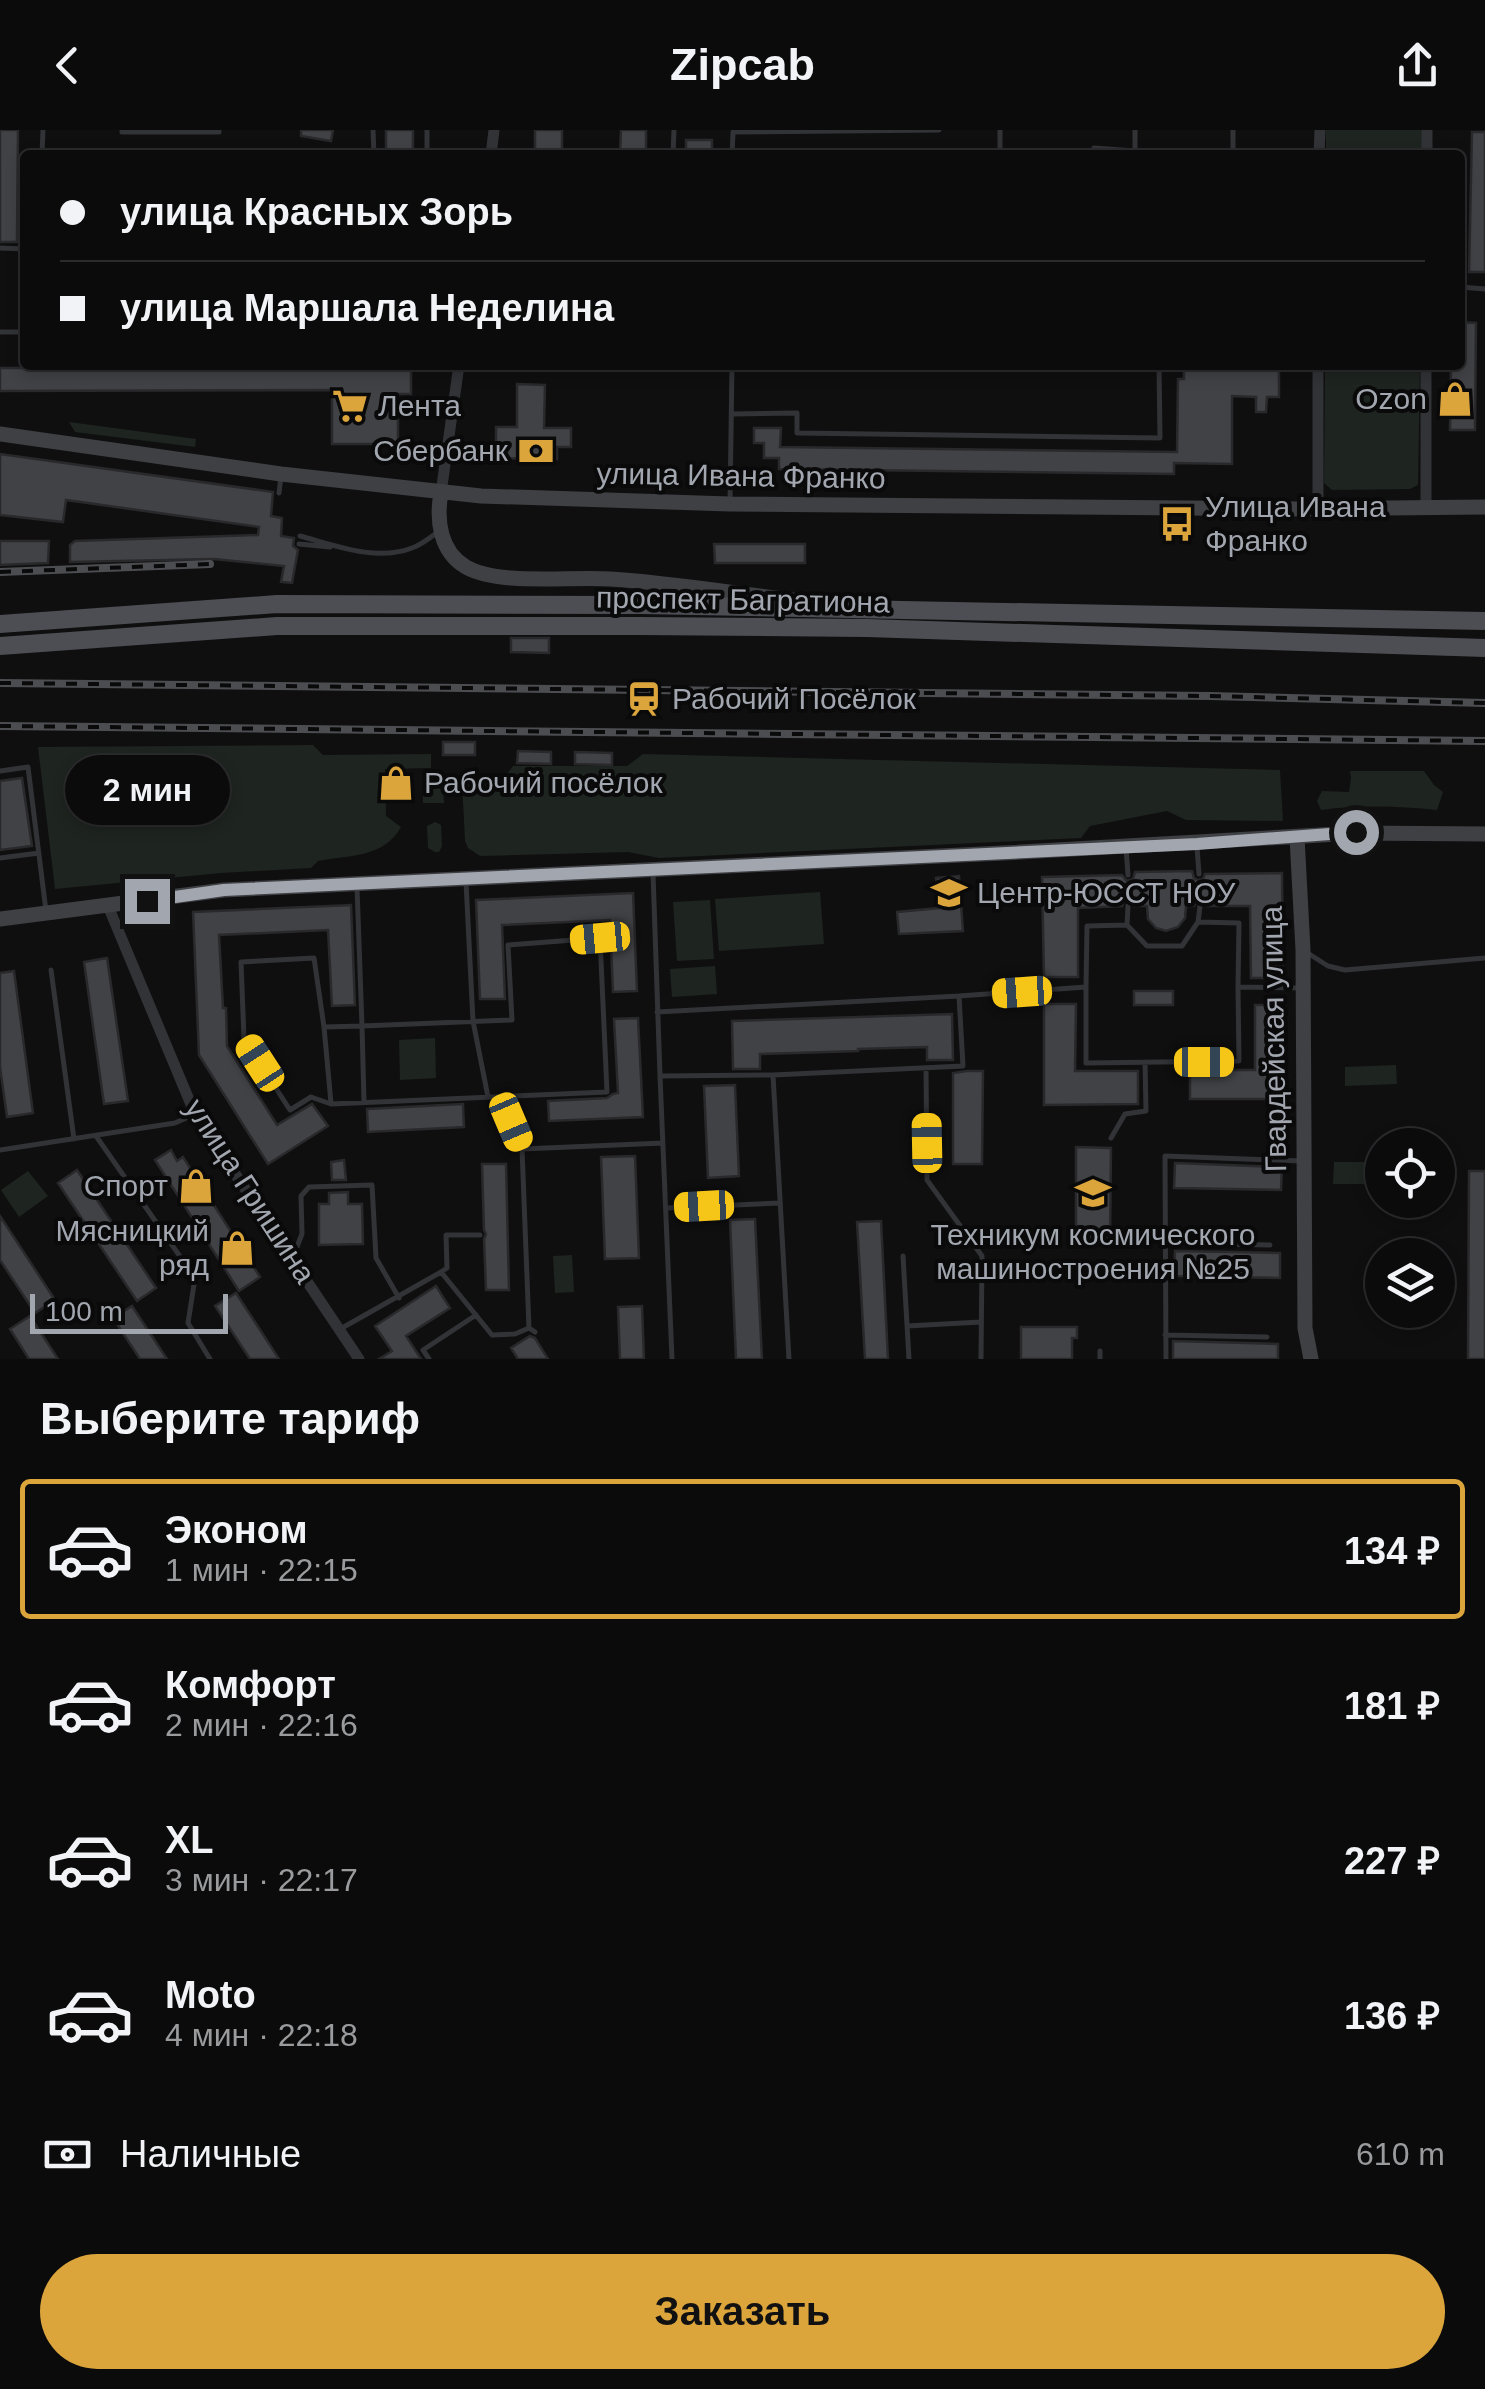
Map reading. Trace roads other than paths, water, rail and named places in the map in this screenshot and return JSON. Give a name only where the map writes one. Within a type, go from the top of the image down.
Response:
[{"type":"main road","name":"проспект Багратиона","points":[[0,624],[277,604],[869,608],[1485,621]]},
{"type":"main road","name":"проспект Багратиона","points":[[0,646],[277,626],[640,626],[887,628],[1485,648]]},
{"type":"street","points":[[459,370],[438,520],[449,549],[463,566],[491,575],[610,579],[869,608]]},
{"type":"street","points":[[1318,370],[1318,509]]},
{"type":"street","points":[[1426,370],[1426,508]]},
{"type":"street","name":"улица Ивана Франко","points":[[0,434],[440,493],[586,501],[1485,508]]},
{"type":"street","points":[[0,920],[224,890],[1197,844],[1356,832],[1485,834]]},
{"type":"street","name":"Гвардейская улица","points":[[1297,837],[1303,950],[1305,1328],[1311,1359]]},
{"type":"street","name":"улица Гришина","points":[[108,906],[195,1114],[359,1359]]},
{"type":"lane","points":[[122,130],[219,130]]},
{"type":"lane","points":[[733,131],[940,130]]},
{"type":"lane","points":[[1094,148],[1110,150]]},
{"type":"lane","points":[[730,504],[732,370]]},
{"type":"lane","points":[[732,414],[797,413],[797,433],[1160,438],[1158,370]]},
{"type":"lane","points":[[279,492],[281,474]]},
{"type":"lane","points":[[299,540],[350,550],[389,552],[414,548],[440,531]]},
{"type":"lane","points":[[0,771],[28,767],[46,914]]},
{"type":"lane","points":[[1197,844],[1199,874]]},
{"type":"lane","points":[[1126,846],[1128,875]]},
{"type":"lane","points":[[0,858],[39,853]]},
{"type":"lane","points":[[653,870],[672,1359]]},
{"type":"lane","points":[[466,879],[473,1020],[488,1097]]},
{"type":"lane","points":[[356,884],[364,1102]]},
{"type":"lane","points":[[1128,906],[1127,925],[1147,946],[1182,946],[1198,922],[1200,906]]},
{"type":"lane","points":[[1127,925],[1087,926],[1086,1063],[1239,1062],[1238,922],[1198,922]]},
{"type":"lane","points":[[324,1026],[512,1020],[508,945],[600,938],[607,1092],[331,1104],[311,1097],[290,1110],[244,1039],[241,962],[314,958],[331,1104]]},
{"type":"lane","points":[[1303,950],[1328,966],[1345,970],[1485,958]]},
{"type":"lane","points":[[51,970],[74,1139]]},
{"type":"lane","points":[[1238,986],[1303,988]]},
{"type":"lane","points":[[658,1012],[1086,988]]},
{"type":"lane","points":[[660,1076],[962,1066],[958,996]]},
{"type":"lane","points":[[1111,1138],[1125,1114],[1146,1111],[1145,1062]]},
{"type":"lane","points":[[926,1068],[927,1180],[982,1256],[981,1359]]},
{"type":"lane","points":[[774,1074],[789,1359]]},
{"type":"lane","points":[[441,1272],[492,1334],[532,1330],[522,1148],[500,1096]]},
{"type":"lane","points":[[0,1150],[175,1123],[195,1114]]},
{"type":"lane","points":[[96,1136],[195,1278],[188,1323],[210,1359]]},
{"type":"lane","points":[[522,1148],[663,1143]]},
{"type":"lane","points":[[1166,1359],[1164,1156],[1304,1161]]},
{"type":"lane","points":[[292,1257],[302,1234],[304,1191],[309,1187],[372,1185],[376,1258],[399,1298]]},
{"type":"lane","points":[[666,1208],[779,1203]]},
{"type":"lane","points":[[340,1329],[447,1268],[446,1236],[480,1234]]},
{"type":"lane","points":[[1165,1243],[1270,1245]]},
{"type":"lane","points":[[903,1256],[908,1359]]},
{"type":"lane","points":[[429,1359],[423,1350],[476,1315]]},
{"type":"lane","points":[[907,1326],[981,1322]]},
{"type":"lane","points":[[1166,1335],[1267,1337]]},
{"type":"lane","points":[[1100,1350],[1100,1359]]},
{"type":"railway","points":[[0,572],[210,564]]},
{"type":"railway","points":[[0,683],[1210,696],[1485,703]]},
{"type":"railway","points":[[0,726],[1485,741]]},
{"type":"place","name":"Ozon","points":[[1455,399]]},
{"type":"place","name":"Лента","points":[[350,406]]},
{"type":"place","name":"Сбербанк","points":[[536,451]]},
{"type":"place","name":"Улица Ивана Франко","points":[[1177,524]]},
{"type":"place","name":"Рабочий Посёлок","points":[[644,699]]},
{"type":"place","name":"Рабочий посёлок","points":[[396,783]]},
{"type":"place","name":"Центр-ЮССТ НОУ","points":[[949,893]]},
{"type":"place","name":"Спорт","points":[[196,1186]]},
{"type":"place","name":"Техникум космического машиностроения №25","points":[[1093,1193]]},
{"type":"place","name":"Мясницкий ряд","points":[[237,1248]]}]
